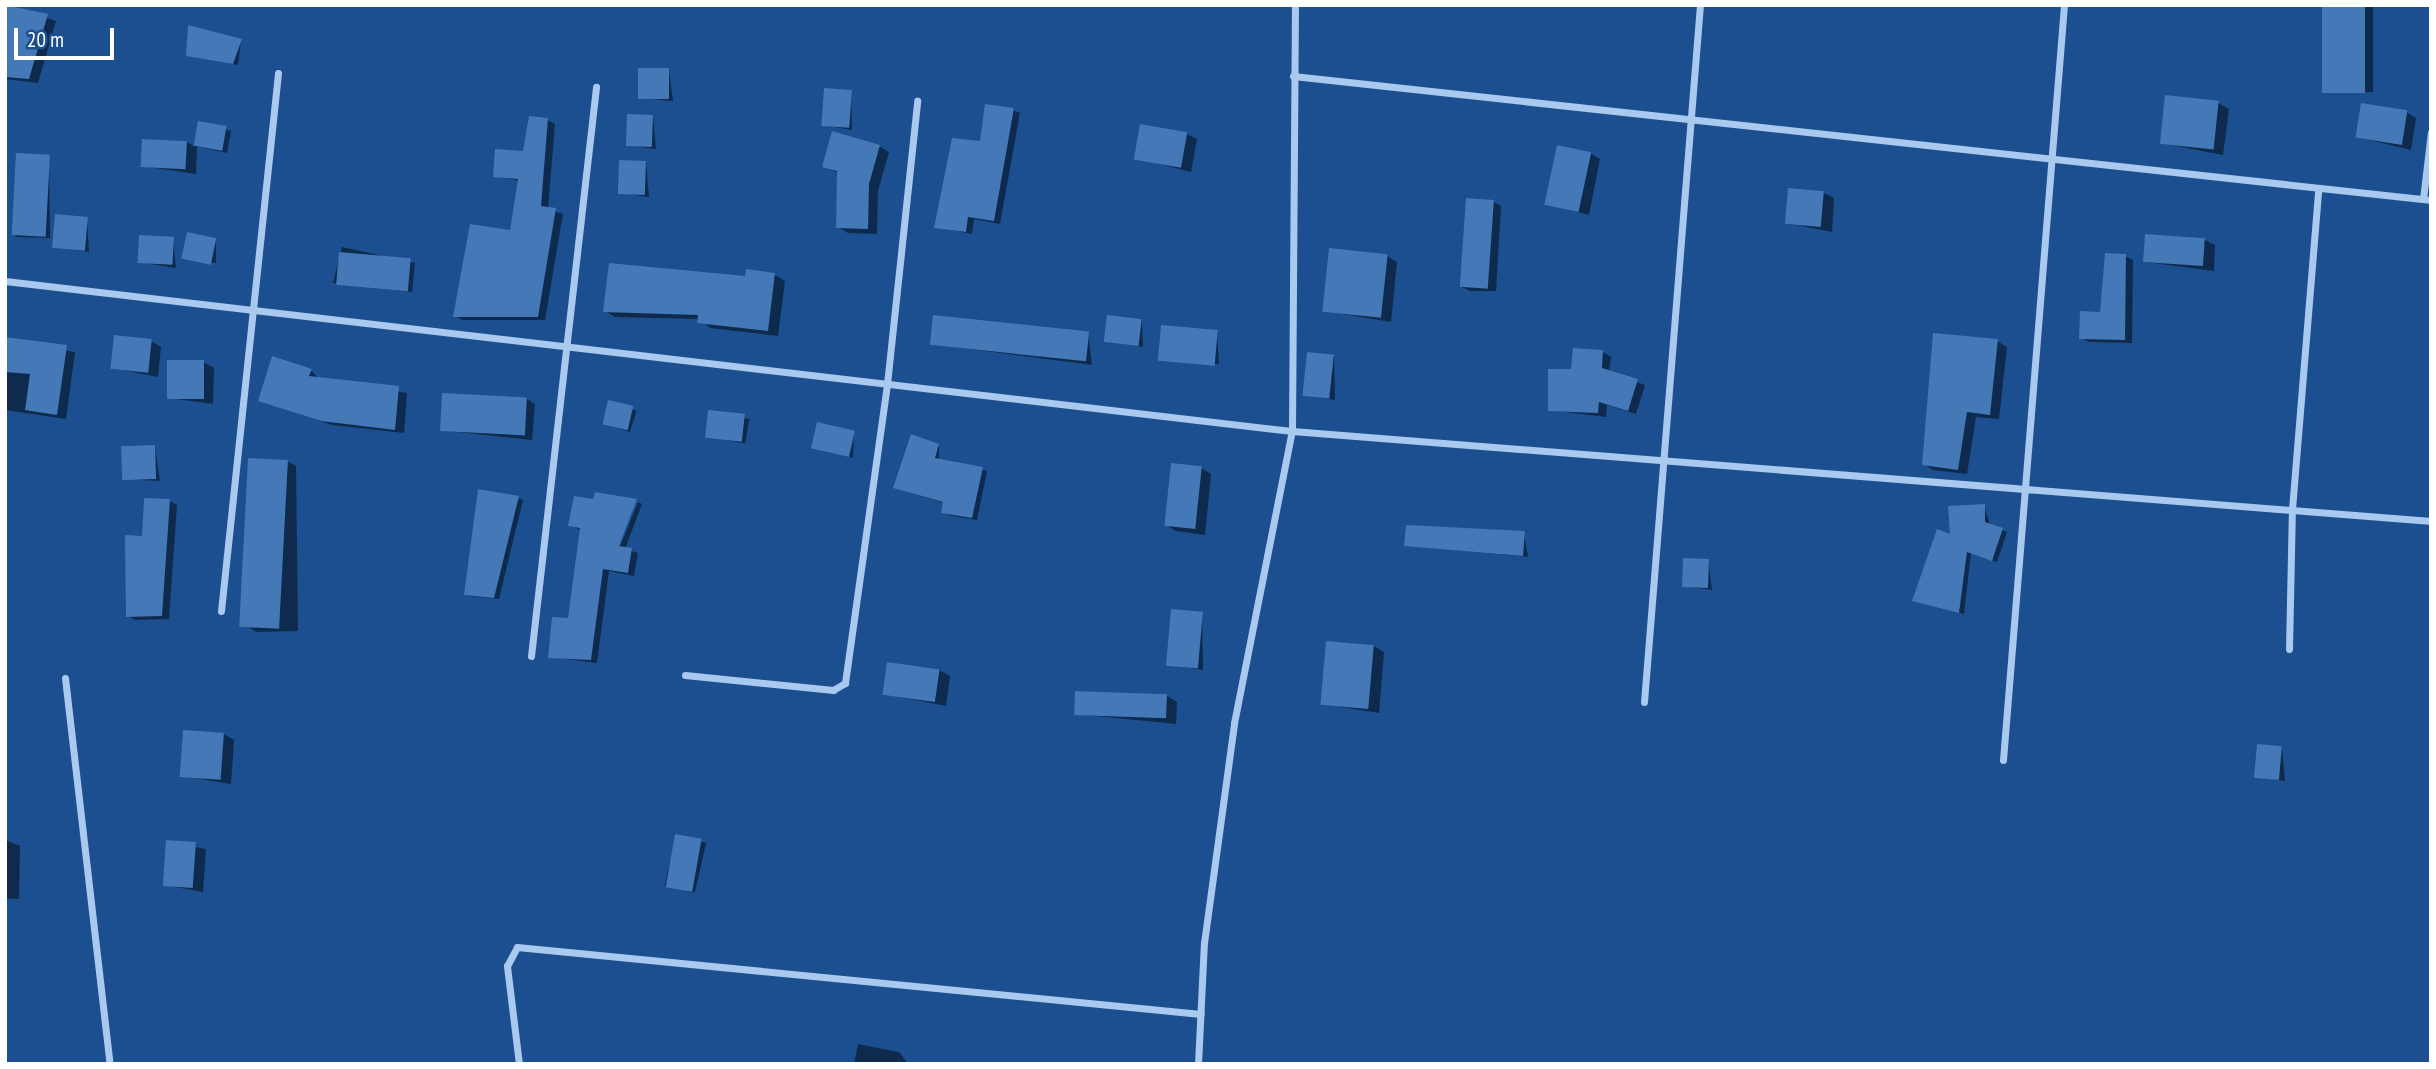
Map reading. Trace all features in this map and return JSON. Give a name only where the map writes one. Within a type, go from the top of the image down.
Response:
[{"type":"street","points":[[1198,1064],[1201,1014],[1234,723],[1292,431],[1295,5]]},
{"type":"street","points":[[1644,702],[1659,462],[1700,5]]},
{"type":"street","points":[[2003,760],[2022,490],[2064,5]]},
{"type":"street","points":[[221,611],[278,73]]},
{"type":"street","points":[[1293,76],[2052,159],[2318,191],[2427,199],[2431,132]]},
{"type":"street","points":[[531,656],[570,347],[596,87]]},
{"type":"street","points":[[685,675],[833,690],[845,683],[887,384],[917,101]]},
{"type":"street","points":[[2289,649],[2292,509],[2318,191]]},
{"type":"street","points":[[5,281],[1292,431],[2431,522]]},
{"type":"street","points":[[65,678],[110,1064]]},
{"type":"street","points":[[519,1064],[507,966],[517,947],[1201,1014]]},
{"type":"building","points":[[5,5],[48,14],[29,79],[5,77]]},
{"type":"building","points":[[2322,5],[2365,5],[2365,93],[2322,93]]},
{"type":"building","points":[[188,25],[242,39],[233,64],[186,56]]},
{"type":"building","points":[[638,68],[669,68],[669,99],[638,99]]},
{"type":"building","points":[[824,88],[852,90],[849,128],[821,126]]},
{"type":"building","points":[[2165,95],[2219,101],[2214,149],[2160,144]]},
{"type":"building","points":[[2361,103],[2407,110],[2402,145],[2356,138]]},
{"type":"building","points":[[985,104],[1014,108],[994,221],[968,217],[966,232],[934,228],[952,138],[980,141]]},
{"type":"building","points":[[627,114],[653,115],[652,147],[626,146]]},
{"type":"building","points":[[529,116],[548,118],[541,206],[556,208],[538,317],[453,317],[470,224],[510,230],[518,179],[493,177],[495,149],[523,151]]},
{"type":"building","points":[[198,121],[227,126],[222,151],[194,146]]},
{"type":"building","points":[[1140,124],[1187,132],[1181,168],[1134,159]]},
{"type":"building","points":[[832,131],[880,145],[869,184],[868,229],[836,228],[837,171],[822,167]]},
{"type":"building","points":[[142,139],[187,141],[185,169],[141,167]]},
{"type":"building","points":[[1557,145],[1591,152],[1579,212],[1544,205]]},
{"type":"building","points":[[16,153],[50,155],[46,237],[12,235]]},
{"type":"building","points":[[619,160],[646,161],[645,195],[618,194]]},
{"type":"building","points":[[1788,188],[1824,191],[1821,227],[1785,224]]},
{"type":"building","points":[[1466,198],[1494,200],[1488,289],[1460,287]]},
{"type":"building","points":[[55,214],[88,217],[85,251],[52,248]]},
{"type":"building","points":[[187,232],[216,238],[211,265],[181,258]]},
{"type":"building","points":[[2145,234],[2205,238],[2203,266],[2143,262]]},
{"type":"building","points":[[139,235],[174,237],[172,265],[138,263]]},
{"type":"building","points":[[1329,248],[1388,254],[1381,318],[1322,312]]},
{"type":"building","points":[[339,252],[411,258],[408,291],[336,285]]},
{"type":"building","points":[[2105,253],[2126,254],[2125,340],[2079,339],[2080,311],[2100,312]]},
{"type":"building","points":[[609,263],[745,276],[746,269],[775,273],[768,331],[697,323],[698,315],[603,312]]},
{"type":"building","points":[[933,315],[1089,331],[1086,361],[930,345]]},
{"type":"building","points":[[1107,315],[1142,319],[1138,346],[1104,342]]},
{"type":"building","points":[[1161,325],[1218,330],[1215,366],[1158,361]]},
{"type":"building","points":[[1933,333],[1998,339],[1990,415],[1967,412],[1958,470],[1922,465]]},
{"type":"building","points":[[114,335],[152,339],[148,373],[110,369]]},
{"type":"building","points":[[5,337],[67,345],[57,415],[25,410],[30,374],[5,372]]},
{"type":"building","points":[[1573,348],[1603,350],[1602,368],[1638,379],[1628,411],[1599,402],[1598,413],[1548,411],[1548,369],[1571,369]]},
{"type":"building","points":[[1307,352],[1334,355],[1329,399],[1302,396]]},
{"type":"building","points":[[272,356],[312,369],[309,376],[399,386],[395,430],[321,421],[258,401]]},
{"type":"building","points":[[167,360],[204,360],[204,399],[167,399]]},
{"type":"building","points":[[442,393],[527,397],[525,435],[440,431]]},
{"type":"building","points":[[608,400],[633,406],[628,430],[602,424]]},
{"type":"building","points":[[708,410],[745,414],[742,442],[705,438]]},
{"type":"building","points":[[817,422],[855,431],[849,457],[811,448]]},
{"type":"building","points":[[911,434],[939,444],[935,458],[983,467],[972,518],[941,513],[943,502],[893,488]]},
{"type":"building","points":[[155,445],[156,479],[122,480],[121,446]]},
{"type":"building","points":[[248,458],[288,460],[279,629],[239,627]]},
{"type":"building","points":[[1171,463],[1202,466],[1195,529],[1164,526]]},
{"type":"building","points":[[478,489],[519,496],[494,598],[464,595]]},
{"type":"building","points":[[595,492],[637,499],[619,546],[632,548],[628,573],[603,569],[591,660],[548,658],[552,617],[568,618],[580,528],[568,526],[574,496],[593,499]]},
{"type":"building","points":[[144,498],[170,499],[162,616],[126,617],[125,535],[142,536]]},
{"type":"building","points":[[1985,504],[1985,522],[2003,528],[1992,561],[1967,552],[1959,613],[1912,601],[1937,529],[1950,534],[1948,506]]},
{"type":"building","points":[[1406,525],[1525,531],[1523,556],[1404,546]]},
{"type":"building","points":[[1683,558],[1709,559],[1708,588],[1682,587]]},
{"type":"building","points":[[1171,609],[1203,612],[1198,669],[1166,666]]},
{"type":"building","points":[[1326,641],[1374,645],[1368,709],[1320,705]]},
{"type":"building","points":[[887,662],[939,669],[935,702],[882,695]]},
{"type":"building","points":[[1075,691],[1167,694],[1166,718],[1074,715]]},
{"type":"building","points":[[183,730],[224,733],[221,780],[180,777]]},
{"type":"building","points":[[2257,744],[2282,746],[2279,780],[2254,778]]},
{"type":"building","points":[[675,834],[702,839],[692,892],[666,887]]},
{"type":"building","points":[[166,840],[196,842],[193,888],[163,886]]}]
